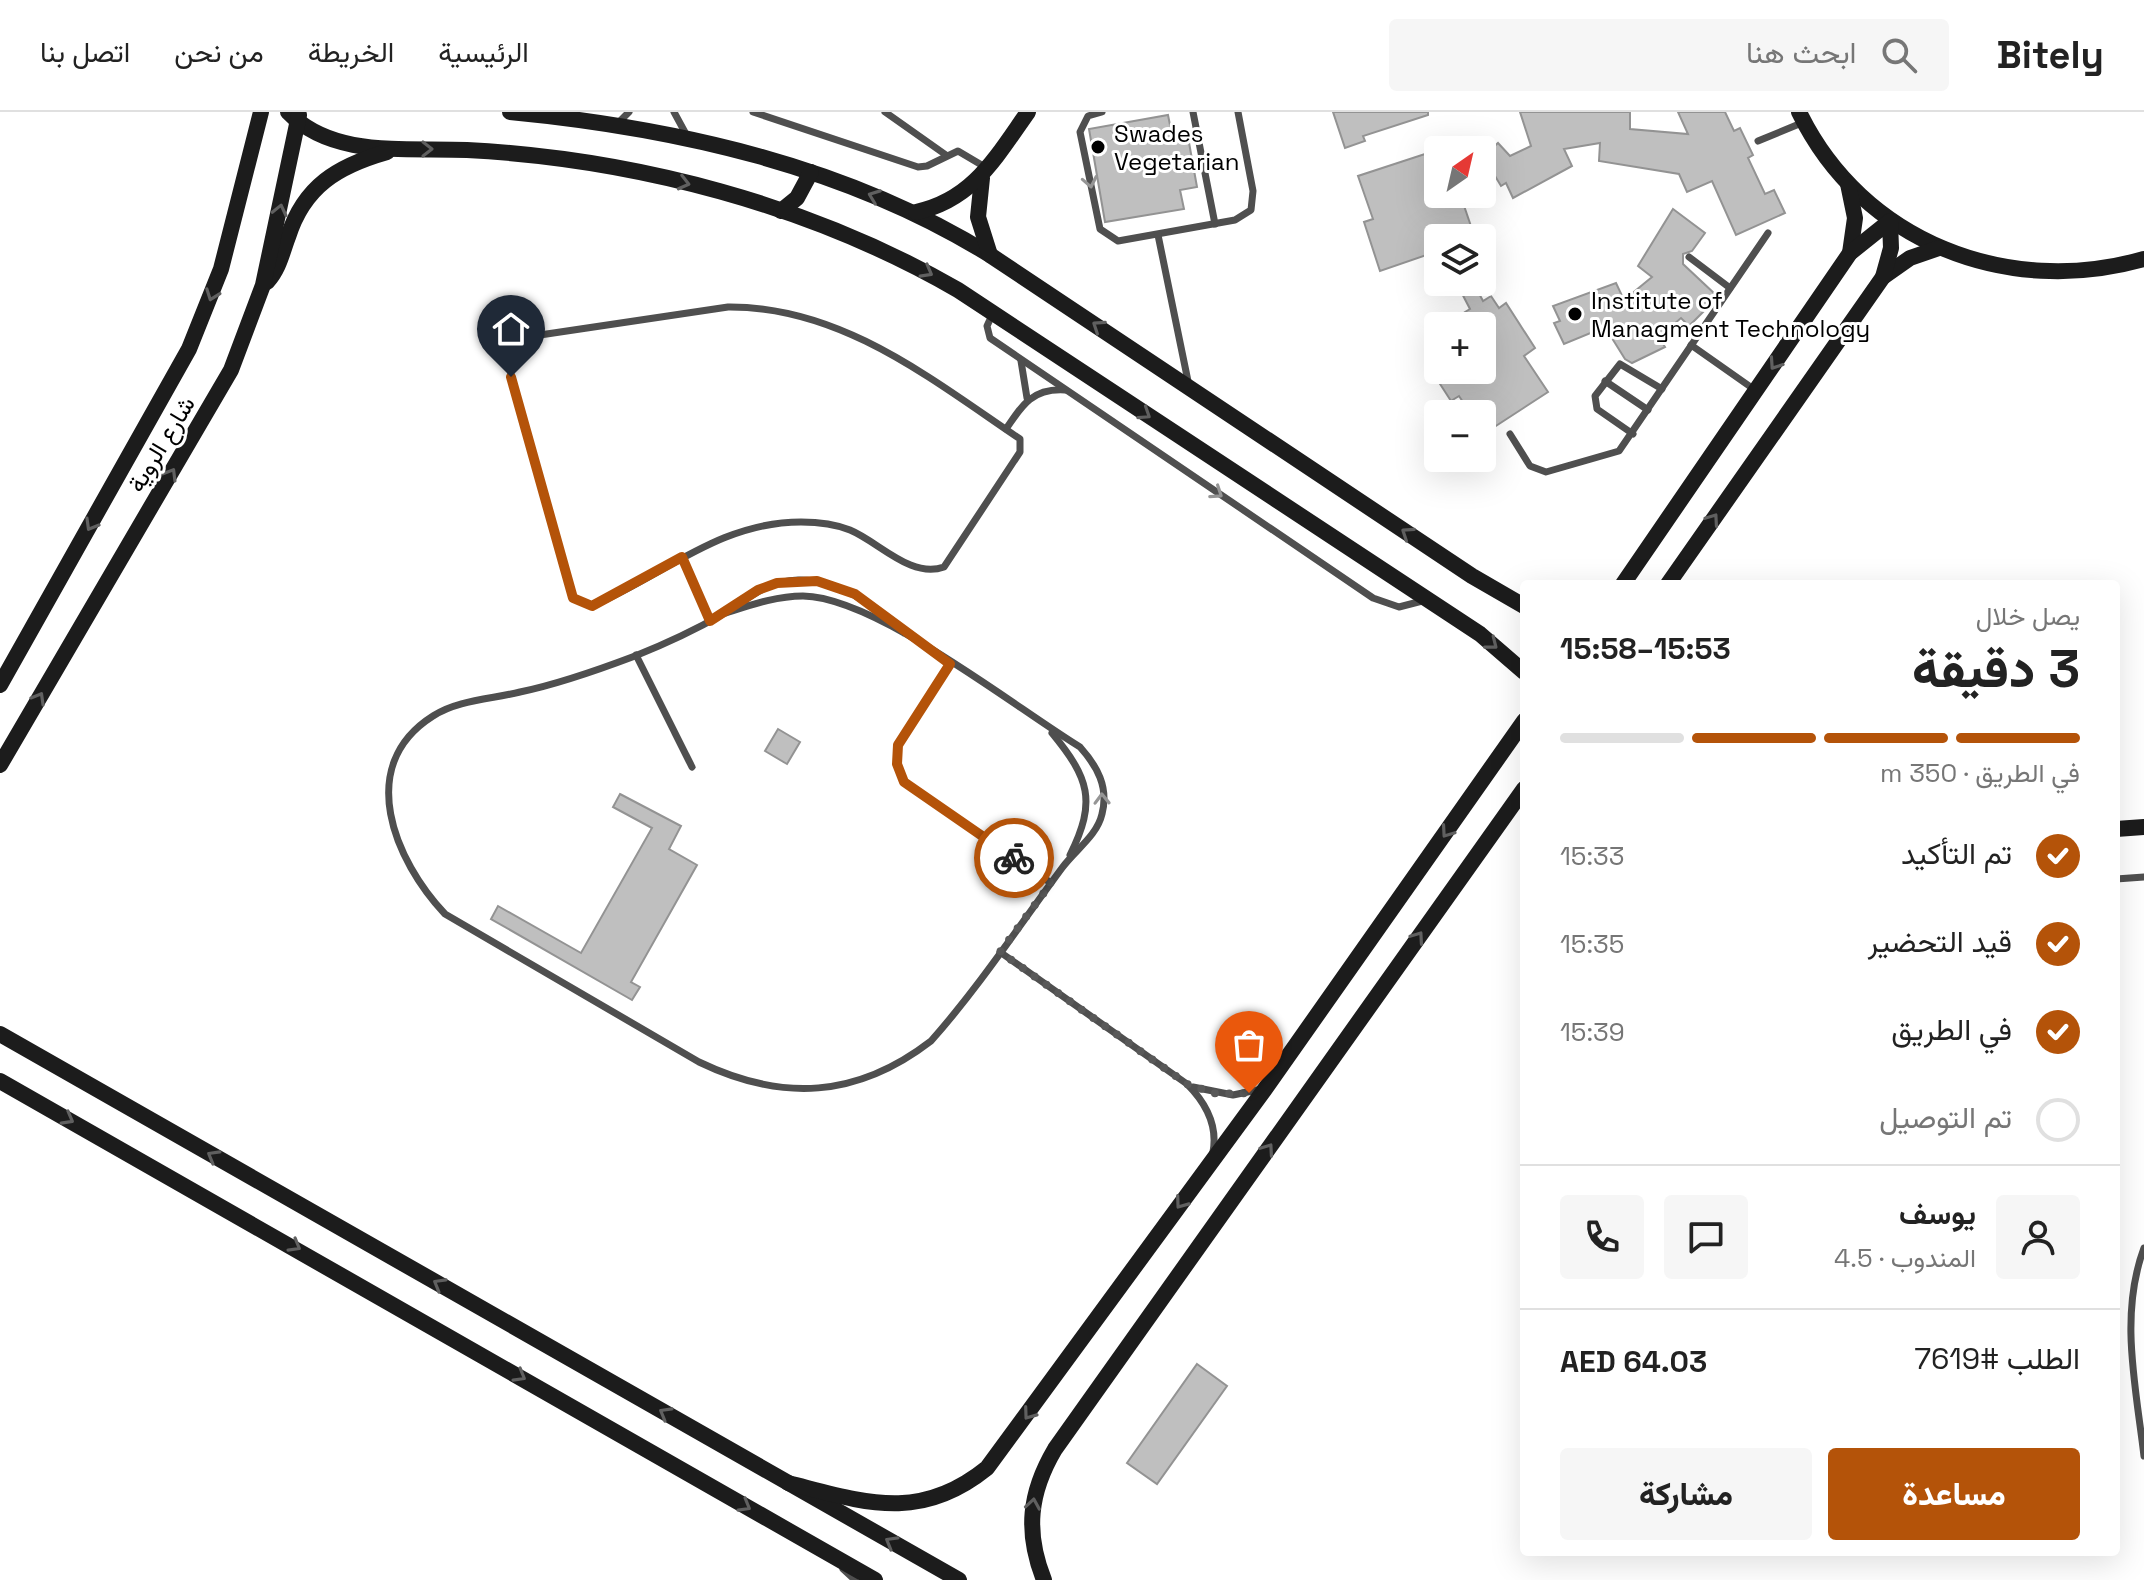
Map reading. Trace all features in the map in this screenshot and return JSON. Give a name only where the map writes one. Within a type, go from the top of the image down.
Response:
[{"type":"street","points":[[510,112],[616,125],[688,138],[811,172],[916,212],[990,255],[1472,576],[1520,604]]},
{"type":"street","points":[[916,212],[951,201],[985,174],[1028,112]]},
{"type":"street","name":"شارع الروية","points":[[0,685],[189,349],[221,269],[262,113]]},
{"type":"street","points":[[295,115],[345,143],[397,149],[548,157],[659,177],[781,211],[883,250],[993,313],[1492,643],[1520,668]]},
{"type":"street","name":"شارع الروية","points":[[0,765],[217,396],[243,342],[263,285],[295,115]]},
{"type":"street","points":[[1801,117],[1847,183],[1890,221],[1939,248],[1971,260],[2043,272],[2083,271],[2144,259]]},
{"type":"street","points":[[263,285],[278,268],[295,216],[316,186],[350,163],[397,149]]},
{"type":"street","points":[[781,211],[797,198],[811,172]]},
{"type":"street","points":[[985,174],[978,217],[990,255]]},
{"type":"street","points":[[1847,183],[1855,218],[1850,253]]},
{"type":"street","points":[[1626,580],[1850,253],[1890,221]]},
{"type":"street","points":[[1671,580],[1883,277],[1891,248],[1890,221]]},
{"type":"street","points":[[1883,277],[1910,258],[1939,248]]},
{"type":"street","points":[[788,1483],[870,1504],[896,1505],[947,1495],[968,1483],[1003,1450],[1265,1089],[1520,727]]},
{"type":"street","points":[[1044,1580],[1030,1529],[1032,1500],[1041,1473],[1055,1449],[1520,795]]},
{"type":"street","points":[[2120,829],[2144,827]]},
{"type":"street","points":[[0,1034],[959,1580]]},
{"type":"street","points":[[0,1081],[875,1580]]},
{"type":"lane","points":[[616,125],[629,112]]},
{"type":"lane","points":[[674,112],[688,138]]},
{"type":"lane","points":[[753,112],[918,167],[927,166],[946,155],[965,153],[985,174]]},
{"type":"lane","points":[[885,112],[946,155]]},
{"type":"lane","points":[[1102,112],[1088,116],[1080,132],[1100,229],[1118,241],[1244,216],[1254,201],[1238,112]]},
{"type":"lane","points":[[1193,112],[1215,224]]},
{"type":"lane","points":[[1758,141],[1801,117]]},
{"type":"lane","points":[[1510,434],[1530,466],[1546,472],[1608,457],[1619,451],[1768,233]]},
{"type":"lane","points":[[1158,235],[1189,388]]},
{"type":"lane","points":[[1689,257],[1730,288]]},
{"type":"lane","points":[[728,307],[788,312],[844,330],[870,343],[1006,429],[1020,439],[1022,448],[944,567],[921,570],[849,530],[801,522],[733,533],[592,606],[573,598],[511,377],[510,362],[516,349],[526,339],[728,307]]},
{"type":"lane","points":[[993,313],[987,326],[990,338],[1381,603],[1399,607],[1428,600]]},
{"type":"lane","points":[[1691,345],[1757,391]]},
{"type":"lane","points":[[1021,359],[1027,398]]},
{"type":"lane","points":[[1633,434],[1597,409],[1595,396],[1616,365],[1625,364],[1662,389]]},
{"type":"lane","points":[[1605,381],[1648,410]]},
{"type":"lane","points":[[1006,429],[1027,398],[1046,390],[1066,390]]},
{"type":"lane","points":[[682,557],[710,621]]},
{"type":"lane","points":[[817,581],[855,594],[904,633],[1080,747],[1092,761],[1104,797],[1102,816],[1094,832],[1065,864],[931,1041],[904,1062],[873,1077],[840,1085],[792,1089],[732,1077],[699,1062],[445,914],[416,880],[393,829],[388,796],[393,764],[409,736],[434,715],[580,676],[636,655],[726,613],[758,590],[777,583],[817,581]]},
{"type":"lane","points":[[726,613],[778,598],[805,596],[851,606],[904,633]]},
{"type":"lane","points":[[636,655],[692,767]]},
{"type":"lane","points":[[950,664],[898,745],[897,764],[904,782],[1051,883]]},
{"type":"lane","points":[[1049,729],[1072,757],[1086,789],[1084,824],[1065,864]]},
{"type":"lane","points":[[2120,879],[2144,877]]},
{"type":"lane","points":[[1000,952],[1187,1084],[1208,1111],[1214,1145],[1211,1162]]},
{"type":"lane","points":[[1187,1084],[1233,1095],[1265,1089]]},
{"type":"lane","points":[[2144,1248],[2134,1277],[2130,1325],[2144,1456]]},
{"type":"lane","points":[[824,1551],[855,1580]]},
{"type":"building","points":[[1333,112],[1428,112],[1428,115],[1363,136],[1365,141],[1345,148]]},
{"type":"building","points":[[1520,112],[1630,112],[1630,129],[1688,134],[1678,112],[1725,112],[1734,131],[1740,128],[1753,155],[1748,158],[1765,194],[1774,190],[1785,213],[1736,235],[1712,181],[1687,192],[1679,174],[1599,161],[1600,143],[1564,149],[1572,166],[1513,198],[1506,183],[1501,186],[1496,178],[1496,145],[1498,143],[1510,156],[1531,146]]},
{"type":"building","points":[[1168,115],[1173,140],[1188,137],[1197,187],[1180,190],[1184,209],[1105,222],[1089,129]]},
{"type":"building","points":[[1424,154],[1424,208],[1465,208],[1470,224],[1424,224],[1424,256],[1380,271],[1364,222],[1373,219],[1358,176]]},
{"type":"building","points":[[1673,209],[1705,233],[1692,251],[1683,254],[1683,264],[1717,296],[1712,303],[1689,326],[1681,318],[1659,337],[1665,347],[1632,363],[1625,359],[1605,327],[1564,344],[1554,323],[1560,321],[1553,306],[1616,283],[1624,300],[1652,277],[1638,266]]},
{"type":"building","points":[[1463,296],[1480,296],[1483,301],[1491,296],[1499,308],[1506,303],[1535,348],[1524,356],[1548,392],[1496,426],[1496,400],[1462,400],[1459,396],[1450,400],[1440,384],[1496,384],[1496,312],[1465,312],[1470,309]]},
{"type":"building","points":[[778,729],[800,742],[787,764],[765,751]]},
{"type":"building","points":[[620,794],[681,826],[669,849],[697,865],[631,982],[640,987],[632,1000],[491,919],[498,906],[581,953],[652,828],[613,807]]},
{"type":"building","points":[[1197,1364],[1227,1386],[1157,1484],[1127,1463]]},
{"type":"way so far","points":[[1014,858],[1051,883],[1000,952],[1187,1084],[1217,1094],[1249,1093]]},
{"type":"place","name":"Swades Vegetarian","points":[[1098,147]]},
{"type":"place","name":"Institute of Managment Technology","points":[[1575,314]]},
{"type":"route","points":[[511,377],[573,598],[582,605],[592,606],[682,557],[710,621],[758,590],[777,583],[817,581],[855,594],[950,664],[898,745],[897,764],[904,782],[1014,858]]}]
